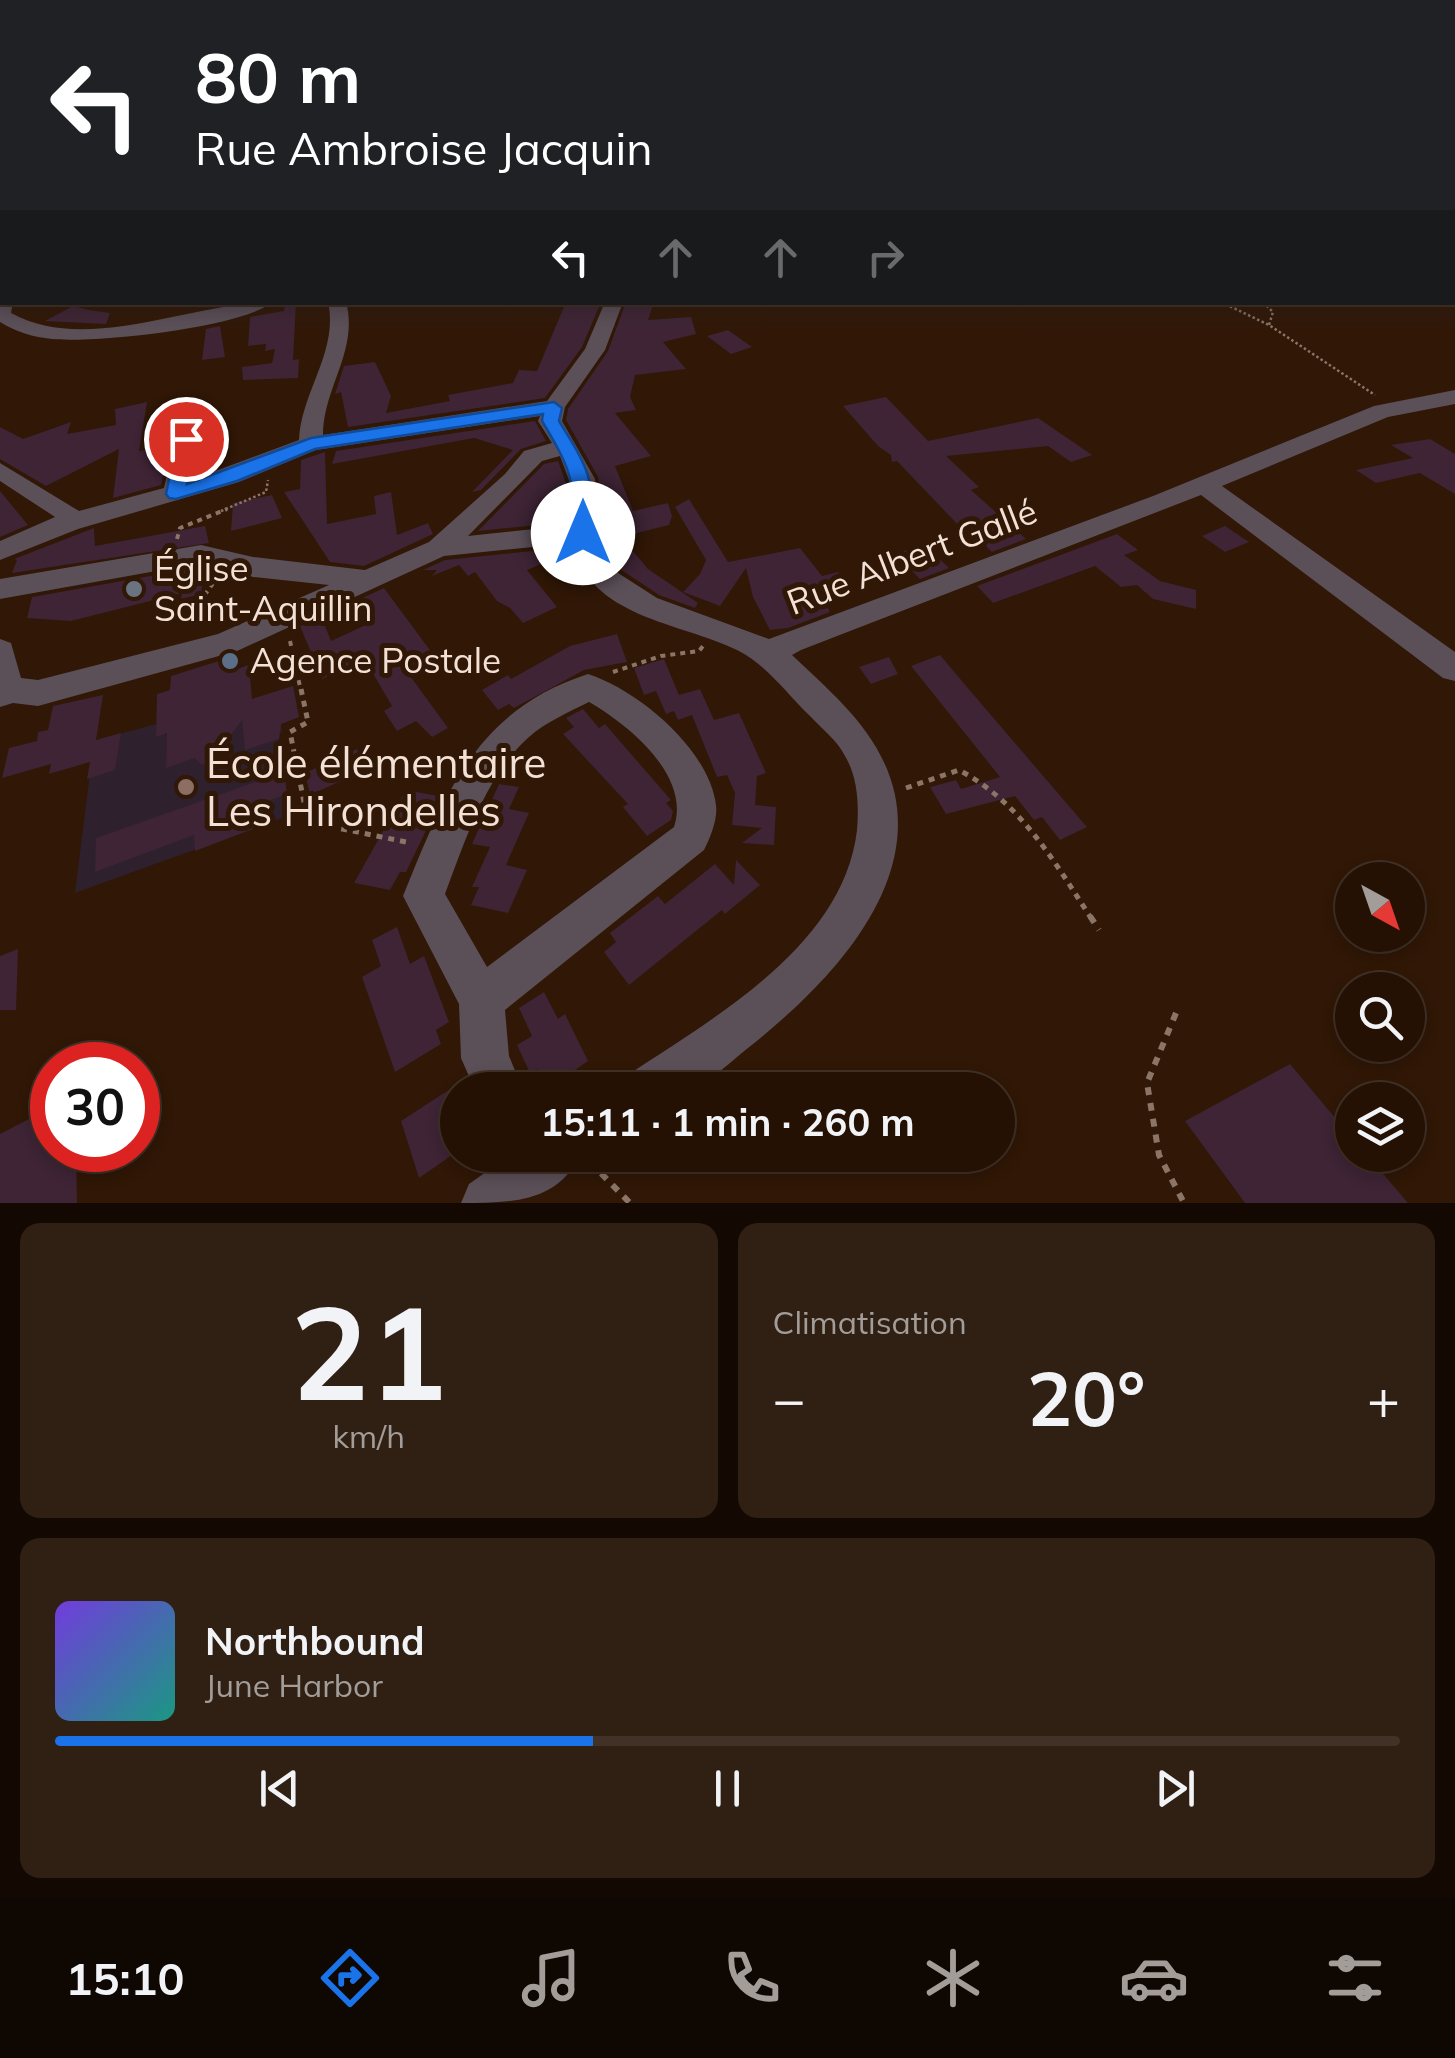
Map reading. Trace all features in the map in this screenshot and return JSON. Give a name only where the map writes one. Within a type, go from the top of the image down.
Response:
[{"type":"street","points":[[3,305],[1,315],[17,326],[90,334],[179,323],[252,305]]},
{"type":"street","points":[[311,444],[318,398],[340,337],[338,305]]},
{"type":"street","points":[[0,551],[68,523],[230,477],[311,444],[554,408],[596,350],[613,305]]},
{"type":"street","name":"Rue Albert Gallé","points":[[554,408],[550,421],[585,490],[583,533],[590,555],[606,578],[641,604],[769,654],[790,642],[1395,408],[1455,397]]},
{"type":"street","points":[[176,494],[191,411]]},
{"type":"street","points":[[439,548],[533,456],[566,446]]},
{"type":"street","points":[[0,470],[68,514],[68,523]]},
{"type":"street","points":[[1203,485],[1455,669]]},
{"type":"street","points":[[0,651],[4,692],[38,692],[226,643],[439,548],[583,533]]},
{"type":"street","points":[[0,589],[201,554],[366,579]]},
{"type":"street","points":[[675,1072],[793,982],[853,912],[879,840],[877,790],[854,740],[769,654]]},
{"type":"street","points":[[481,1000],[690,838],[698,807],[675,753],[606,692],[588,687],[513,729],[441,849],[424,896],[481,1000],[485,1058],[491,1072]]},
{"type":"street","points":[[488,1203],[523,1172]]},
{"type":"path","points":[[1226,305],[1269,326],[1395,408]]},
{"type":"path","points":[[1266,305],[1273,312],[1269,326]]},
{"type":"path","points":[[180,528],[266,492]]},
{"type":"path","points":[[200,650],[204,596],[234,562]]},
{"type":"path","points":[[282,618],[299,668],[308,722],[290,732],[308,822],[441,849]]},
{"type":"path","points":[[588,687],[623,667],[692,652]]},
{"type":"path","points":[[877,790],[897,790],[959,770],[986,783],[1048,854],[1099,930]]},
{"type":"path","points":[[1176,1013],[1148,1083],[1159,1155],[1184,1203]]},
{"type":"path","points":[[600,1172],[630,1203]]},
{"type":"shaded area","name":"École élémentaire Les Hirondelles","points":[[293,686],[299,717],[281,724],[282,732],[278,735],[287,794],[296,813],[75,893],[94,741],[156,724],[156,736],[167,733],[167,737]]},
{"type":"building","points":[[285,305],[296,305],[293,360],[299,359],[298,378],[243,380],[242,367],[272,363],[275,349],[265,351],[266,344],[248,346],[250,317],[284,311]]},
{"type":"building","points":[[565,305],[600,305],[582,347],[545,398],[348,427],[341,392],[335,394],[344,366],[375,362],[391,396],[386,413],[450,401],[448,395],[513,383],[519,370],[537,371]]},
{"type":"building","points":[[625,305],[653,305],[648,320],[691,317],[696,334],[663,342],[686,369],[635,375],[630,397],[636,410],[615,413],[651,456],[615,466],[633,511],[668,503],[672,516],[669,525],[621,537],[648,569],[698,603],[695,608],[659,595],[620,569],[605,545],[598,477],[566,420],[568,409],[608,351]]},
{"type":"building","points":[[73,306],[110,313],[106,324],[45,321]]},
{"type":"building","points":[[220,326],[225,357],[202,360],[206,329]]},
{"type":"building","points":[[728,330],[752,347],[731,354],[707,336]]},
{"type":"building","points":[[886,397],[928,441],[1038,418],[1092,455],[1071,462],[1048,446],[946,456],[979,487],[971,490],[1026,539],[992,552],[966,526],[961,528],[897,461],[892,462],[891,455],[843,406]]},
{"type":"building","points":[[147,402],[139,451],[170,446],[161,485],[113,498],[119,449],[46,486],[0,459],[0,427],[23,439],[71,422],[67,434],[116,425],[115,409]]},
{"type":"building","points":[[535,421],[546,441],[521,449],[481,490],[472,492],[513,450],[474,438],[332,464],[336,451]]},
{"type":"building","points":[[1430,439],[1455,454],[1455,494],[1420,473],[1376,483],[1356,470],[1413,458],[1391,445]]},
{"type":"building","points":[[325,452],[327,524],[376,514],[374,496],[391,492],[397,535],[428,523],[433,534],[364,566],[330,562],[284,492],[300,489],[301,460]]},
{"type":"building","points":[[558,461],[568,489],[568,522],[478,531],[544,464]]},
{"type":"building","points":[[0,491],[28,525],[0,537]]},
{"type":"building","points":[[272,495],[282,518],[231,531],[233,503]]},
{"type":"building","points":[[689,499],[728,562],[800,548],[822,576],[838,572],[854,594],[824,602],[830,612],[788,628],[770,630],[753,597],[746,568],[720,606],[683,592],[700,574],[706,560],[675,507]]},
{"type":"building","points":[[205,526],[209,543],[12,573],[17,560],[14,559],[94,528],[95,546]]},
{"type":"building","points":[[1225,526],[1249,542],[1225,552],[1202,536]]},
{"type":"building","points":[[1117,534],[1138,550],[1124,555],[1160,581],[1196,590],[1196,609],[1153,599],[1137,585],[1121,587],[1095,566],[993,603],[977,586]]},
{"type":"building","points":[[924,544],[949,568],[920,579],[895,554]]},
{"type":"building","points":[[570,547],[572,551],[527,570],[557,607],[523,623],[510,608],[497,601],[475,572],[468,576],[459,565],[432,576],[437,570],[423,570],[445,560]]},
{"type":"building","name":"Église Saint-Aquillin","points":[[205,568],[201,594],[181,599],[182,593],[71,621],[27,618],[32,597]]},
{"type":"building","points":[[384,588],[435,657],[408,673],[448,728],[432,737],[416,721],[397,731],[384,711],[392,706],[365,660],[322,679],[300,626],[321,616],[331,641],[370,623],[356,601]]},
{"type":"building","points":[[617,634],[627,662],[584,670],[514,708],[509,704],[498,710],[482,690],[508,675],[511,679],[570,646]]},
{"type":"building","points":[[940,655],[1087,827],[1060,840],[1042,817],[1034,820],[1015,796],[946,814],[930,787],[956,780],[961,789],[1000,777],[911,666]]},
{"type":"building","points":[[235,656],[234,670],[249,665],[252,699],[293,686],[299,717],[281,724],[279,739],[245,750],[242,720],[212,761],[202,765],[195,758],[166,768],[167,733],[156,737],[157,694],[170,690],[171,676]]},
{"type":"building","points":[[889,657],[898,674],[871,684],[859,667]]},
{"type":"building","points":[[664,659],[679,695],[700,689],[714,720],[739,713],[766,773],[757,776],[755,805],[776,807],[774,845],[742,843],[762,828],[732,825],[735,793],[727,775],[717,777],[692,715],[678,720],[674,711],[666,714],[656,691],[644,695],[634,668]]},
{"type":"building","points":[[103,695],[96,740],[121,733],[115,770],[87,779],[90,762],[49,774],[51,764],[2,778],[9,748],[37,741],[38,732],[48,730],[53,706]]},
{"type":"building","points":[[583,709],[599,728],[605,724],[671,800],[666,803],[673,811],[671,820],[647,836],[623,807],[628,804],[563,734],[574,727],[566,718]]},
{"type":"building","points":[[357,749],[363,771],[310,795],[305,773]]},
{"type":"building","points":[[284,772],[287,794],[252,807],[253,829],[195,851],[194,835],[95,872],[96,838]]},
{"type":"building","points":[[499,784],[519,787],[509,809],[529,813],[506,865],[527,870],[508,913],[471,905],[479,887],[472,887],[490,847],[472,844]]},
{"type":"building","points":[[406,790],[438,796],[430,811],[435,812],[406,872],[400,872],[390,890],[354,883]]},
{"type":"building","points":[[736,860],[760,885],[725,914],[722,910],[629,985],[604,952],[616,942],[610,933],[658,896],[665,904],[715,864],[734,885]]},
{"type":"building","points":[[397,927],[410,964],[424,956],[449,1022],[436,1030],[441,1044],[395,1072],[362,977],[381,966],[372,940]]},
{"type":"building","points":[[18,949],[16,1010],[0,1010],[0,956]]},
{"type":"building","points":[[544,992],[558,1019],[565,1014],[588,1061],[572,1072],[530,1072],[517,1045],[532,1036],[519,1008]]},
{"type":"building","points":[[1290,1064],[1335,1118],[1335,1172],[1382,1172],[1408,1203],[1245,1203],[1185,1121]]},
{"type":"building","points":[[440,1096],[440,1163],[419,1178],[401,1121]]},
{"type":"building","points":[[30,1118],[30,1172],[76,1172],[77,1203],[0,1203],[0,1134]]},
{"type":"place","name":"Église Saint-Aquillin","points":[[134,589]]},
{"type":"place","name":"Agence Postale","points":[[230,661]]},
{"type":"place","name":"École élémentaire Les Hirondelles","points":[[186,787]]},
{"type":"route","points":[[186,439],[176,494],[311,444],[554,408],[550,421],[573,458],[585,490],[583,533]]}]
